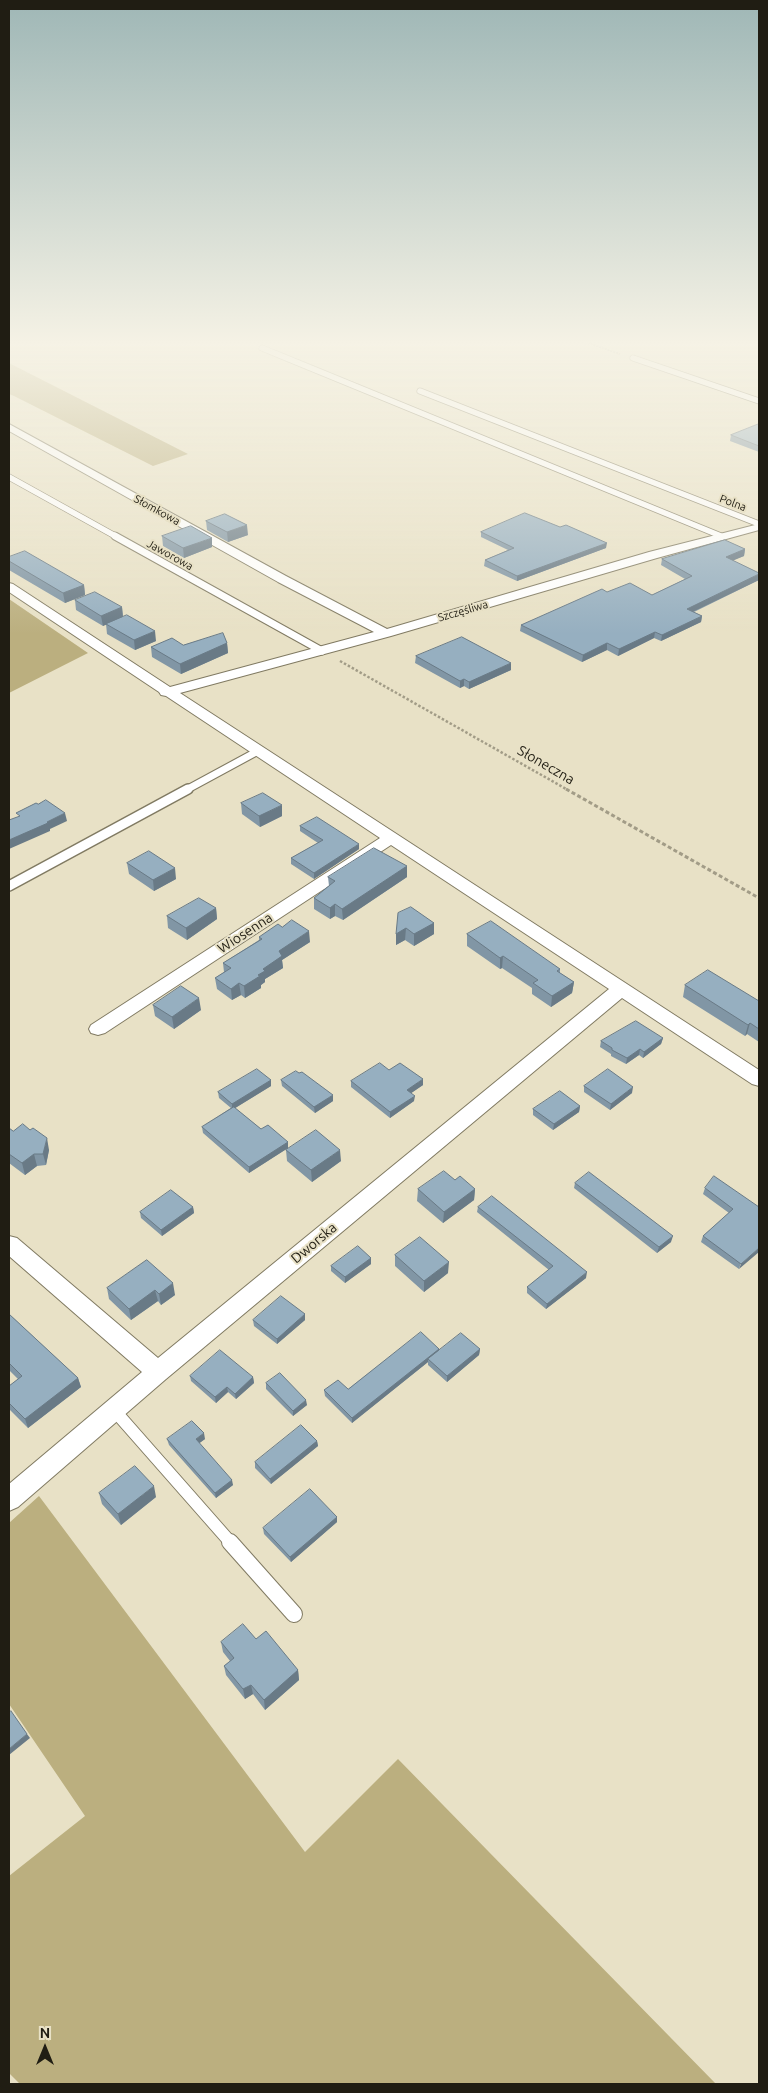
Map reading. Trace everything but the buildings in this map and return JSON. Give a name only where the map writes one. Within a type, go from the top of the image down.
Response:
[{"type":"street","name":"Słomkowa","points":[[30,439],[273,574],[386,633]]},
{"type":"street","name":"Szczęśliwa","points":[[166,692],[322,651],[759,526]]},
{"type":"street","points":[[9,587],[166,692],[392,837],[759,1079]]},
{"type":"street","name":"Wiosenna","points":[[98,1029],[392,837]]},
{"type":"street","name":"Dworska","points":[[9,1499],[158,1372],[622,988]]},
{"type":"street","points":[[9,1244],[158,1372]]},
{"type":"lane","points":[[483,439],[721,536]]},
{"type":"lane","name":"Polna","points":[[538,439],[759,526]]},
{"type":"lane","name":"Jaworowa","points":[[9,477],[322,651]]},
{"type":"lane","points":[[9,886],[258,751]]},
{"type":"lane","points":[[114,1410],[294,1614]]},
{"type":"path","name":"Słoneczna","points":[[322,651],[759,898]]},
{"type":"shaded area","points":[[99,439],[158,439],[188,454],[153,466]]},
{"type":"shaded area","points":[[9,599],[88,653],[9,693]]},
{"type":"shaded area","points":[[39,1496],[305,1852],[398,1759],[716,2084],[20,2084],[9,2073],[9,1876],[85,1816],[9,1704],[9,1523]]}]
